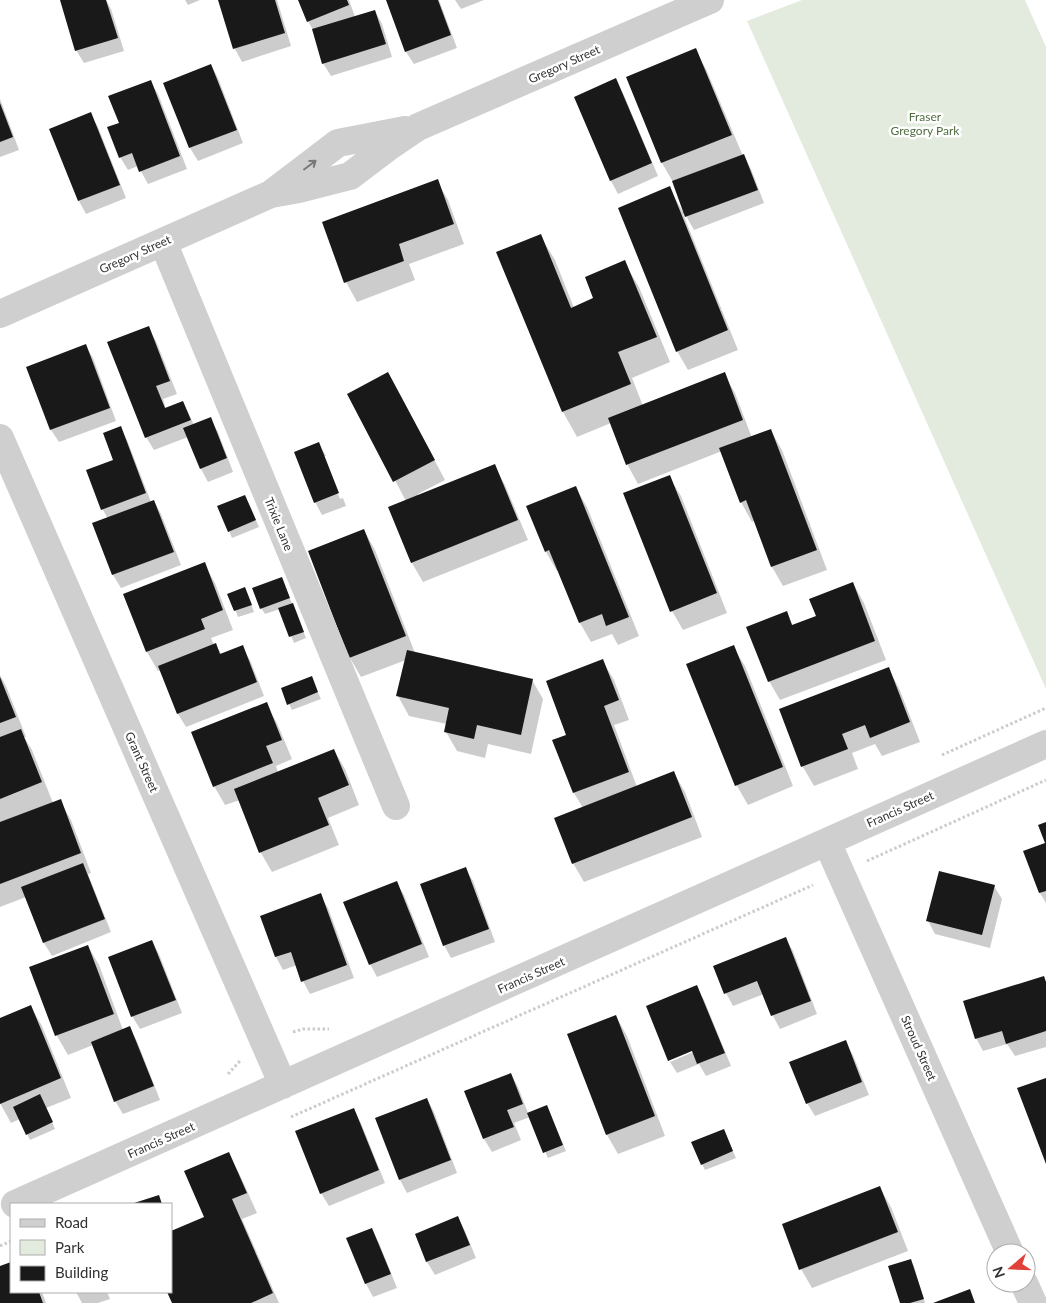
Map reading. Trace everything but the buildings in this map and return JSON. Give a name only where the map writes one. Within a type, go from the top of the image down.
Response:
[{"type":"street","name":"Gregory Street","points":[[0,314],[271,194],[338,143],[418,127],[710,0]]},
{"type":"street","name":"Trixie Lane","points":[[163,242],[396,806]]},
{"type":"street","name":"Grant Street","points":[[0,438],[283,1085]]},
{"type":"street","name":"Francis Street","points":[[17,1203],[1046,744]]},
{"type":"street","name":"Stroud Street","points":[[827,842],[1006,1243]]},
{"type":"path","points":[[870,860],[1046,780]]},
{"type":"path","points":[[286,1119],[805,888]]},
{"type":"green space","name":"Fraser Gregory Park","points":[[802,0],[1025,0],[1046,47],[1046,689],[747,21]]}]
